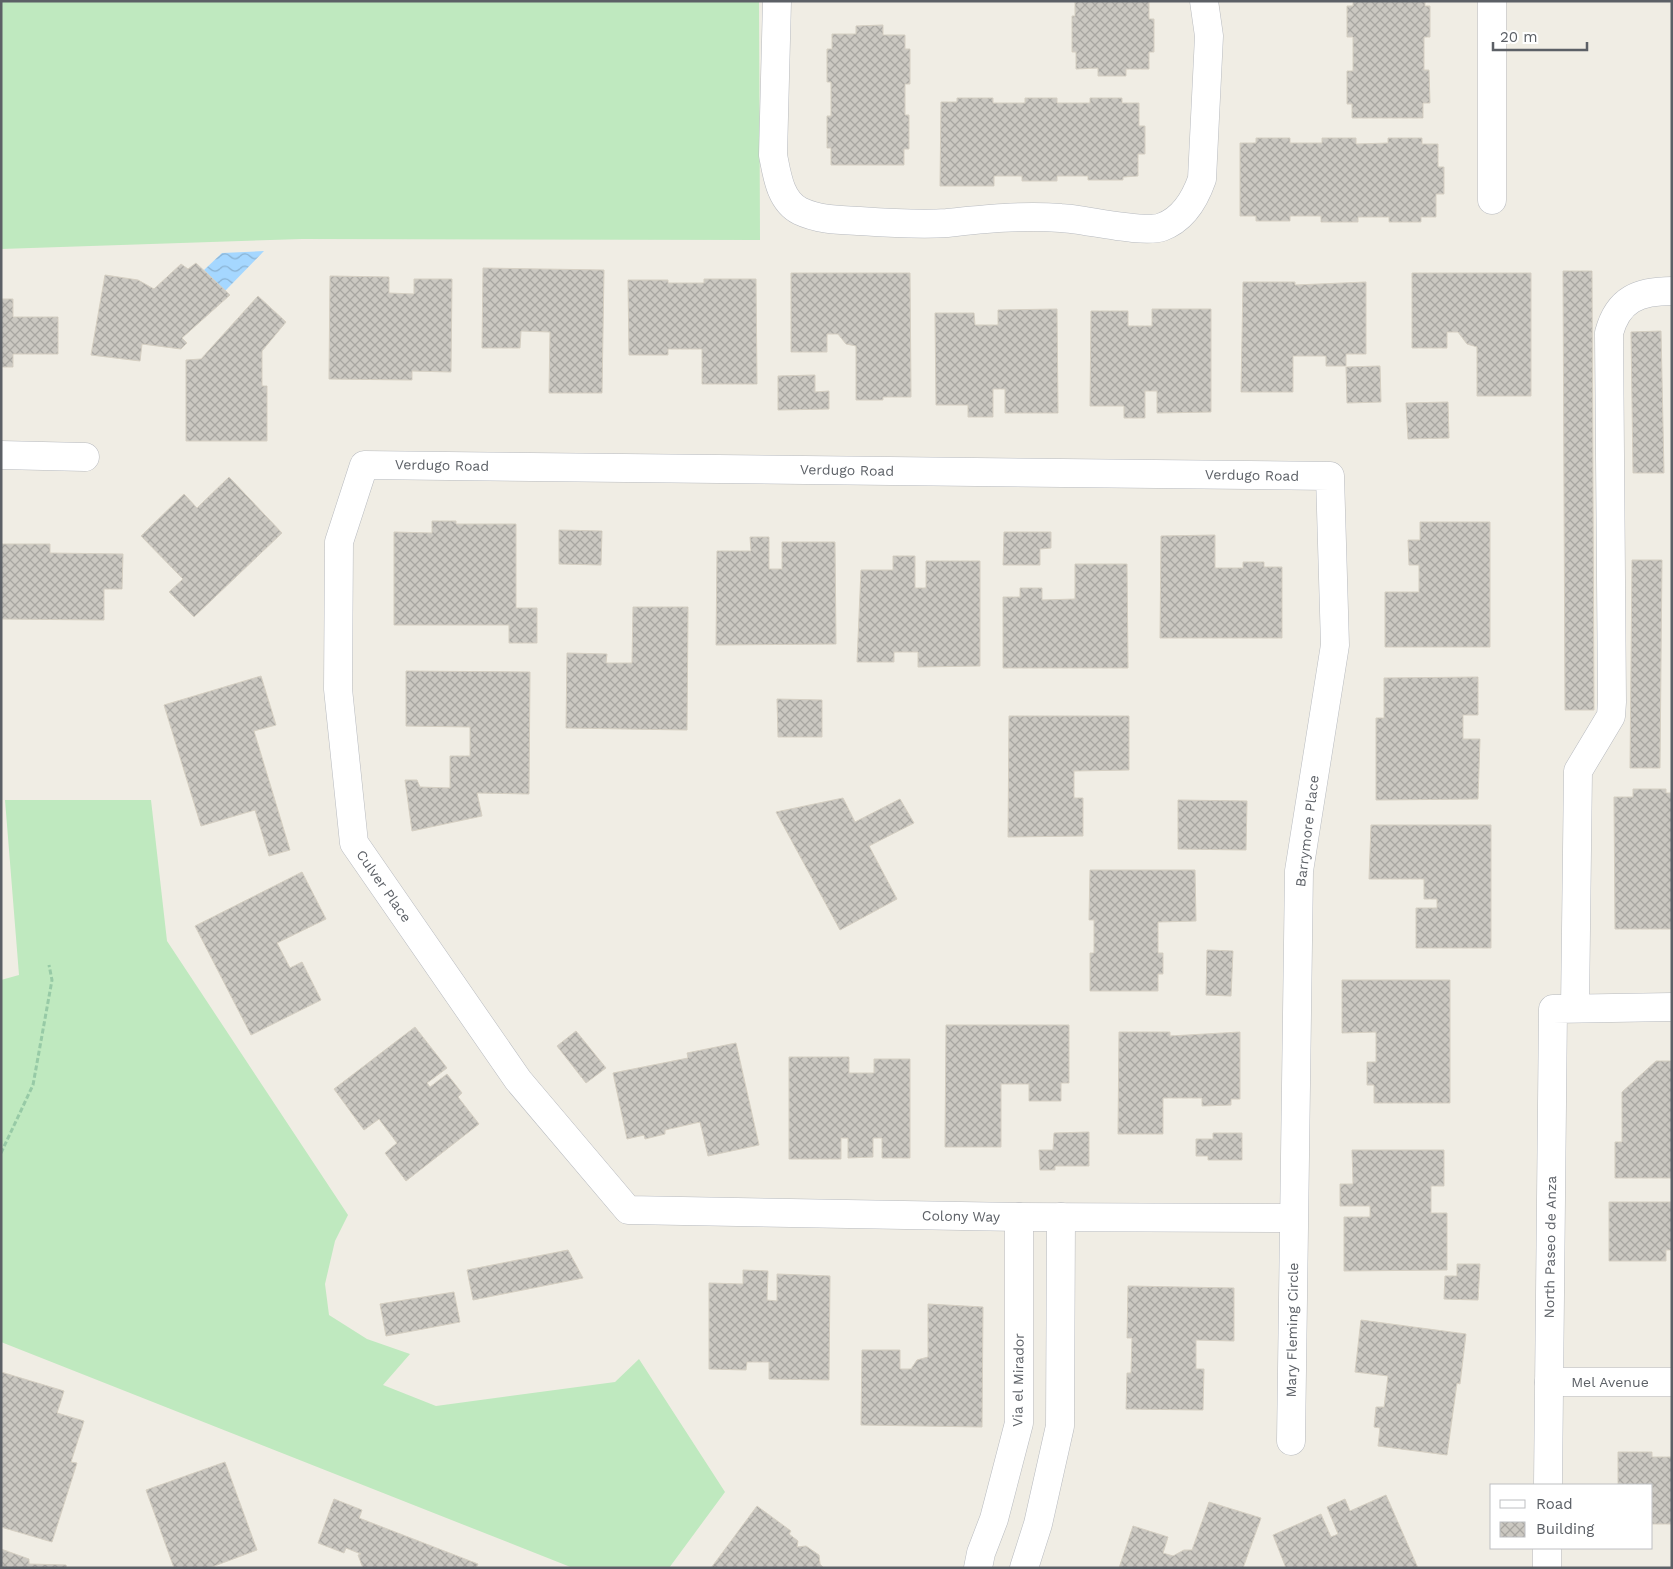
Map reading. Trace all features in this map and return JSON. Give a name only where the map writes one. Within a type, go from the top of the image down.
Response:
[{"type":"street","points":[[777,1],[773,155],[777,178],[786,198],[798,210],[821,219],[907,224],[996,218],[1060,217],[1141,228],[1162,227],[1183,214],[1197,196],[1202,179],[1209,36],[1204,1]]},
{"type":"street","points":[[1492,1],[1492,200]]},
{"type":"street","name":"North Paseo de Anza","points":[[1548,1484],[1549,1382],[1564,1008],[1578,771],[1611,716],[1612,702],[1609,333],[1613,318],[1621,306],[1643,293],[1672,291]]},
{"type":"street","points":[[1,455],[85,457]]},
{"type":"street","name":"Verdugo Road","points":[[364,464],[1330,476]]},
{"type":"street","name":"Culver Place","points":[[364,464],[339,542],[338,689],[354,843],[518,1080],[628,1210]]},
{"type":"street","name":"Barrymore Place","points":[[1294,1218],[1299,870],[1335,645],[1330,476]]},
{"type":"street","points":[[1564,1008],[1672,1007]]},
{"type":"street","name":"Colony Way","points":[[628,1210],[1018,1217],[1294,1218]]},
{"type":"street","name":"Via el Mirador","points":[[978,1568],[981,1553],[994,1519],[1019,1424],[1018,1217]]},
{"type":"street","points":[[1024,1568],[1038,1524],[1060,1426],[1062,1217]]},
{"type":"street","name":"Mary Fleming Circle","points":[[1291,1441],[1294,1218]]},
{"type":"street","name":"Mel Avenue","points":[[1549,1382],[1672,1382]]},
{"type":"street","points":[[1547,1549],[1547,1568]]},
{"type":"path","points":[[1,1153],[32,1086],[52,980],[49,965]]},
{"type":"green space","points":[[1,1],[759,1],[760,240],[302,239],[1,249]]},
{"type":"green space","points":[[5,800],[151,800],[167,941],[348,1215],[335,1241],[325,1284],[329,1315],[367,1339],[410,1354],[383,1385],[436,1406],[615,1382],[639,1359],[725,1492],[669,1568],[573,1568],[1,1342],[1,980],[19,975]]},
{"type":"water","points":[[264,251],[225,291],[204,270],[222,253]]},
{"type":"building","points":[[1075,1],[1149,1],[1149,19],[1154,19],[1154,52],[1149,52],[1149,69],[1126,69],[1126,76],[1098,76],[1098,68],[1076,69],[1076,52],[1072,52],[1072,16],[1075,16]]},
{"type":"building","points":[[1353,1],[1425,1],[1425,6],[1430,6],[1430,37],[1424,37],[1424,70],[1429,70],[1430,103],[1423,103],[1423,118],[1352,118],[1352,104],[1347,104],[1347,71],[1353,71],[1353,37],[1347,37],[1347,6],[1353,6]]},
{"type":"building","points":[[883,25],[883,35],[905,35],[905,49],[910,49],[910,84],[905,84],[905,115],[909,115],[909,149],[904,149],[904,165],[831,165],[831,148],[827,148],[827,116],[831,116],[831,82],[827,82],[827,49],[832,49],[832,34],[856,34],[856,26]]},
{"type":"building","points":[[957,98],[993,98],[993,103],[1025,103],[1025,98],[1057,98],[1057,103],[1090,103],[1090,98],[1122,98],[1122,103],[1139,103],[1139,126],[1145,126],[1145,154],[1138,154],[1138,176],[1123,177],[1123,180],[1088,180],[1088,176],[1057,176],[1057,181],[1022,181],[1022,176],[994,176],[994,186],[940,186],[941,102],[957,102]]},
{"type":"building","points":[[1256,138],[1290,138],[1290,143],[1322,143],[1322,138],[1356,138],[1356,144],[1388,143],[1388,138],[1422,138],[1422,144],[1438,144],[1438,167],[1444,167],[1444,194],[1436,194],[1436,217],[1421,217],[1421,222],[1389,222],[1389,217],[1358,217],[1358,222],[1321,222],[1321,216],[1290,216],[1290,221],[1256,221],[1256,216],[1240,216],[1240,143],[1256,143]]},
{"type":"building","points":[[196,263],[230,295],[182,338],[187,343],[181,349],[142,344],[140,361],[91,355],[105,275],[138,280],[154,289],[181,264],[188,269]]},
{"type":"building","points":[[483,268],[604,270],[602,393],[549,393],[550,332],[521,331],[520,348],[482,348]]},
{"type":"building","points":[[1563,271],[1592,271],[1594,710],[1565,710]]},
{"type":"building","points":[[791,273],[910,273],[911,397],[883,397],[883,400],[856,400],[856,346],[846,344],[838,334],[827,334],[827,352],[791,352]]},
{"type":"building","points":[[1412,273],[1531,273],[1531,396],[1477,396],[1477,347],[1467,344],[1458,332],[1447,332],[1447,348],[1412,348]]},
{"type":"building","points":[[330,276],[389,277],[389,293],[414,294],[414,279],[452,279],[451,372],[412,371],[412,380],[329,379]]},
{"type":"building","points":[[704,279],[756,279],[757,384],[702,384],[702,349],[668,349],[668,355],[629,355],[628,280],[668,280],[668,283],[704,283]]},
{"type":"building","points":[[1243,282],[1295,282],[1295,285],[1366,282],[1366,354],[1346,354],[1346,366],[1326,366],[1326,356],[1293,356],[1293,392],[1241,392]]},
{"type":"building","points":[[258,296],[286,322],[262,351],[262,386],[267,386],[267,441],[186,441],[186,360],[201,359]]},
{"type":"building","points":[[1,299],[13,299],[13,317],[58,317],[58,354],[13,354],[13,367],[1,367]]},
{"type":"building","points":[[1057,309],[1058,413],[1005,413],[1005,389],[993,389],[993,417],[968,417],[968,405],[936,405],[935,313],[974,313],[975,325],[998,325],[998,310]]},
{"type":"building","points":[[1152,309],[1211,309],[1211,412],[1157,413],[1157,391],[1145,391],[1145,418],[1124,418],[1124,406],[1090,406],[1091,311],[1128,311],[1128,326],[1152,326]]},
{"type":"building","points":[[1661,331],[1664,473],[1633,473],[1631,332]]},
{"type":"building","points":[[1380,366],[1381,402],[1347,403],[1346,367]]},
{"type":"building","points":[[815,375],[815,392],[829,391],[829,409],[778,410],[778,376]]},
{"type":"building","points":[[1448,402],[1449,438],[1408,439],[1406,403]]},
{"type":"building","points":[[229,477],[282,533],[194,617],[169,592],[183,579],[141,536],[184,494],[197,508]]},
{"type":"building","points":[[432,521],[456,521],[456,524],[516,524],[516,608],[537,608],[537,643],[509,643],[509,625],[394,625],[394,532],[432,533]]},
{"type":"building","points":[[1420,522],[1490,522],[1490,647],[1385,647],[1385,592],[1419,592],[1419,565],[1409,565],[1408,540],[1420,540]]},
{"type":"building","points":[[559,530],[602,531],[601,565],[559,564]]},
{"type":"building","points":[[1004,532],[1051,532],[1051,548],[1040,549],[1040,565],[1003,565]]},
{"type":"building","points":[[1215,535],[1215,568],[1243,568],[1243,562],[1264,562],[1264,567],[1282,567],[1282,638],[1160,638],[1161,536]]},
{"type":"building","points":[[750,537],[769,537],[769,569],[782,569],[782,542],[835,542],[836,644],[716,645],[717,551],[751,551]]},
{"type":"building","points":[[1,544],[50,544],[50,553],[123,554],[122,589],[104,589],[104,620],[1,619]]},
{"type":"building","points":[[893,556],[915,556],[915,588],[926,588],[926,561],[980,561],[980,666],[918,667],[918,652],[894,652],[894,662],[857,662],[861,570],[893,570]]},
{"type":"building","points":[[1632,560],[1662,560],[1660,768],[1630,768]]},
{"type":"building","points":[[1075,564],[1127,564],[1128,668],[1003,668],[1003,597],[1020,597],[1020,588],[1042,588],[1042,600],[1075,599]]},
{"type":"building","points":[[633,607],[688,607],[687,730],[566,728],[567,653],[607,654],[606,663],[632,663]]},
{"type":"building","points":[[406,671],[530,672],[529,794],[477,793],[482,816],[412,831],[405,780],[417,780],[420,787],[450,788],[450,756],[470,756],[470,727],[406,726]]},
{"type":"building","points":[[261,676],[276,725],[254,731],[290,850],[269,856],[255,810],[201,826],[164,705]]},
{"type":"building","points":[[1478,677],[1478,715],[1463,715],[1463,739],[1480,739],[1478,799],[1376,800],[1376,718],[1384,718],[1384,678]]},
{"type":"building","points":[[777,699],[822,700],[822,737],[778,737]]},
{"type":"building","points":[[1009,716],[1129,716],[1129,770],[1074,771],[1074,798],[1083,798],[1083,836],[1008,837]]},
{"type":"building","points":[[1633,789],[1666,789],[1666,793],[1672,793],[1672,929],[1615,929],[1614,797],[1633,797]]},
{"type":"building","points":[[843,798],[855,822],[900,799],[914,823],[869,846],[897,899],[840,930],[776,812]]},
{"type":"building","points":[[1178,800],[1247,801],[1246,850],[1178,849]]},
{"type":"building","points":[[1371,825],[1491,825],[1491,948],[1416,948],[1416,908],[1437,908],[1437,899],[1424,899],[1424,879],[1369,879]]},
{"type":"building","points":[[1090,870],[1195,870],[1196,921],[1158,922],[1158,953],[1163,953],[1163,974],[1158,974],[1158,991],[1090,991],[1090,953],[1094,953],[1094,920],[1089,920]]},
{"type":"building","points":[[302,872],[326,919],[277,943],[290,968],[302,962],[321,1000],[251,1035],[195,926]]},
{"type":"building","points":[[1207,950],[1233,951],[1231,996],[1206,995]]},
{"type":"building","points":[[1342,980],[1450,980],[1450,1103],[1374,1103],[1374,1085],[1367,1085],[1367,1062],[1376,1062],[1376,1032],[1342,1033]]},
{"type":"building","points":[[946,1025],[1069,1025],[1069,1083],[1061,1083],[1061,1101],[1029,1101],[1029,1084],[1001,1084],[1001,1147],[945,1147]]},
{"type":"building","points":[[415,1027],[447,1068],[427,1083],[430,1087],[447,1074],[462,1093],[458,1097],[479,1124],[406,1181],[385,1153],[397,1143],[379,1119],[364,1130],[334,1089]]},
{"type":"building","points":[[576,1031],[606,1068],[586,1083],[557,1046]]},
{"type":"building","points":[[1119,1032],[1170,1032],[1170,1036],[1240,1032],[1240,1099],[1231,1099],[1231,1105],[1202,1106],[1202,1098],[1163,1098],[1163,1134],[1118,1134]]},
{"type":"building","points":[[736,1043],[759,1145],[708,1156],[700,1122],[665,1130],[665,1134],[645,1139],[644,1135],[627,1139],[613,1073],[688,1058],[687,1053]]},
{"type":"building","points":[[789,1057],[849,1057],[849,1073],[874,1073],[874,1059],[910,1059],[910,1158],[882,1158],[882,1138],[873,1138],[873,1157],[848,1158],[848,1138],[841,1138],[841,1159],[789,1159]]},
{"type":"building","points":[[1656,1061],[1672,1061],[1672,1178],[1615,1178],[1615,1142],[1622,1142],[1622,1092]]},
{"type":"building","points":[[1089,1132],[1089,1166],[1055,1166],[1055,1170],[1040,1170],[1039,1150],[1053,1150],[1054,1133]]},
{"type":"building","points":[[1213,1133],[1242,1133],[1242,1160],[1208,1160],[1208,1156],[1196,1156],[1196,1139],[1213,1139]]},
{"type":"building","points":[[1352,1150],[1444,1150],[1444,1186],[1431,1186],[1431,1213],[1447,1213],[1447,1270],[1344,1271],[1344,1217],[1370,1217],[1370,1206],[1340,1206],[1340,1184],[1353,1184]]},
{"type":"building","points":[[1609,1202],[1672,1202],[1672,1250],[1666,1250],[1666,1261],[1609,1261]]},
{"type":"building","points":[[568,1250],[583,1278],[473,1300],[467,1270]]},
{"type":"building","points":[[1457,1264],[1480,1264],[1478,1300],[1444,1299],[1445,1276],[1457,1276]]},
{"type":"building","points":[[743,1270],[768,1271],[767,1300],[777,1301],[777,1274],[830,1276],[829,1380],[769,1379],[769,1362],[747,1362],[746,1370],[709,1369],[709,1283],[743,1284]]},
{"type":"building","points":[[1128,1286],[1234,1288],[1234,1341],[1196,1340],[1196,1369],[1204,1369],[1203,1410],[1126,1409],[1127,1373],[1131,1373],[1132,1338],[1127,1338]]},
{"type":"building","points":[[454,1292],[460,1322],[386,1336],[380,1304]]},
{"type":"building","points":[[928,1304],[983,1307],[982,1427],[861,1425],[862,1350],[900,1350],[900,1369],[911,1369],[917,1360],[928,1357]]},
{"type":"building","points":[[1361,1320],[1466,1334],[1460,1384],[1457,1383],[1447,1455],[1378,1446],[1380,1428],[1374,1427],[1376,1407],[1384,1407],[1388,1376],[1355,1372]]},
{"type":"building","points":[[1,1372],[64,1391],[57,1413],[84,1421],[71,1462],[77,1463],[52,1542],[1,1527]]},
{"type":"building","points":[[1618,1452],[1652,1452],[1652,1457],[1672,1457],[1672,1524],[1653,1524],[1653,1484],[1618,1484]]},
{"type":"building","points":[[225,1462],[257,1550],[209,1568],[174,1568],[146,1490]]},
{"type":"building","points":[[1386,1495],[1418,1568],[1286,1568],[1273,1535],[1321,1514],[1331,1537],[1338,1534],[1327,1507],[1345,1499],[1350,1511]]},
{"type":"building","points":[[334,1499],[362,1510],[359,1518],[478,1564],[476,1568],[363,1568],[358,1555],[361,1554],[346,1548],[344,1553],[318,1543]]},
{"type":"building","points":[[1209,1502],[1261,1518],[1243,1568],[1119,1568],[1133,1526],[1168,1537],[1163,1553],[1173,1556],[1184,1550],[1192,1550]]},
{"type":"building","points":[[757,1506],[791,1531],[789,1534],[798,1541],[797,1547],[806,1546],[819,1555],[820,1564],[824,1568],[711,1568]]},
{"type":"building","points":[[1,1549],[29,1559],[29,1564],[66,1565],[67,1568],[1,1568]]}]
